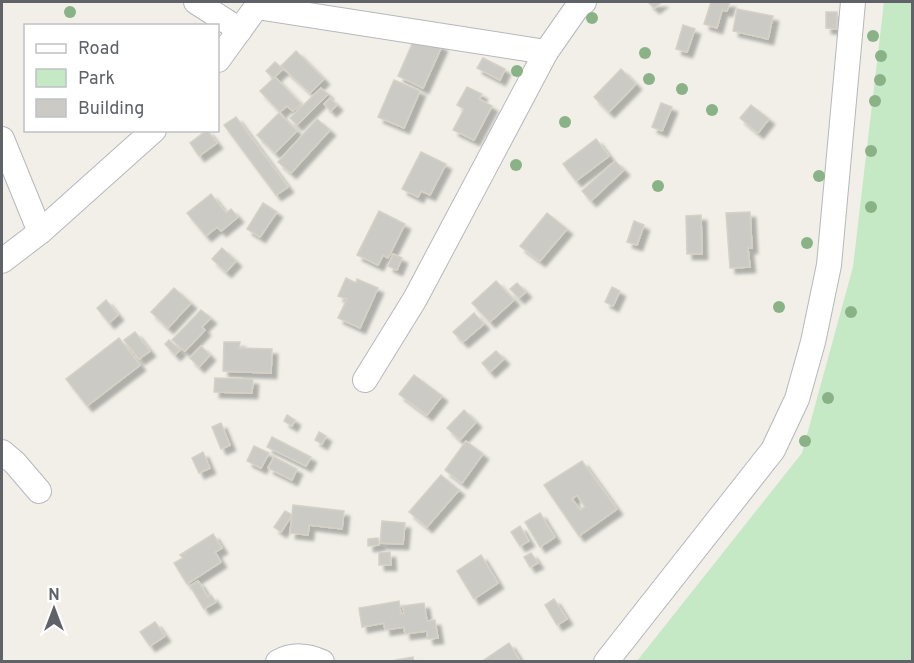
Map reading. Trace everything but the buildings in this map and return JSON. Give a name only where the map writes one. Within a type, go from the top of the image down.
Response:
[{"type":"street","points":[[196,2],[240,30]]},
{"type":"street","points":[[365,380],[415,299],[546,52],[576,9],[584,2]]},
{"type":"street","points":[[606,662],[773,450],[797,399],[813,342],[829,265],[853,2]]},
{"type":"street","points":[[219,59],[258,4],[546,52]]},
{"type":"street","points":[[2,261],[40,232],[152,132]]},
{"type":"street","points":[[2,139],[40,232]]},
{"type":"street","points":[[2,452],[15,463],[39,491]]},
{"type":"street","points":[[278,662],[288,656],[313,657],[322,662]]},
{"type":"green space","points":[[884,2],[912,2],[912,661],[637,661],[802,453],[853,267]]}]
